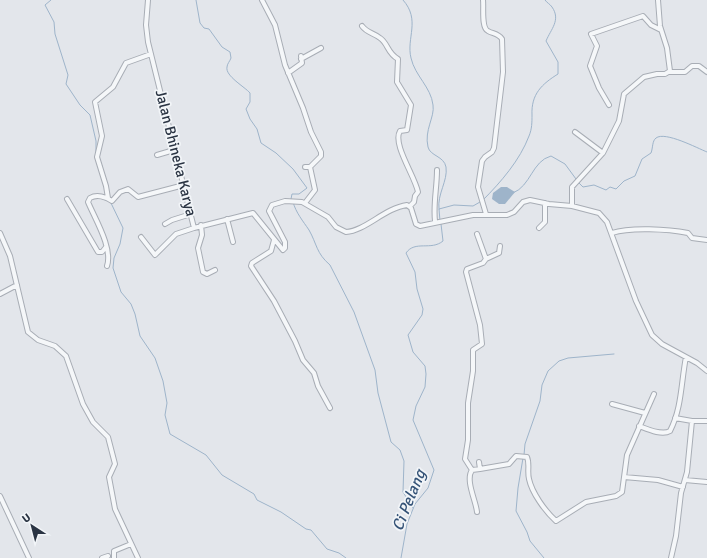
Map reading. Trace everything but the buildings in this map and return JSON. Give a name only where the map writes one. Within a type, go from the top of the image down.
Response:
[{"type":"street","name":"Jalan Bhineka Karya","points":[[148,0],[147,29],[151,54],[194,228],[253,213],[281,250],[284,250],[285,242],[269,213],[271,206],[285,201],[305,203],[328,217],[337,228],[346,232],[353,231],[396,208],[410,206]]},
{"type":"street","points":[[262,0],[275,25],[288,73],[303,108],[309,129],[321,152],[320,156],[308,167],[315,190],[305,203]]},
{"type":"street","points":[[484,0],[485,28],[488,31],[497,34],[502,39],[503,65],[500,109],[495,124],[494,148],[482,162],[478,187],[486,214]]},
{"type":"street","points":[[658,0],[661,30],[667,48],[670,68],[669,72]]},
{"type":"street","points":[[609,104],[599,88],[590,66],[597,46],[591,34],[643,16],[651,25],[661,30]]},
{"type":"street","points":[[362,26],[367,32],[381,38],[390,54],[398,59],[396,82],[411,105],[407,130],[400,131],[398,133],[400,149],[415,180],[418,192],[414,196],[414,202],[410,206],[417,225],[486,214],[503,215],[512,213],[522,203],[528,200],[572,206],[602,214],[612,233],[633,293],[651,333],[662,344],[686,357],[707,371]]},
{"type":"street","points":[[288,73],[302,63],[301,58],[321,48]]},
{"type":"street","points":[[108,198],[97,157],[102,136],[95,102],[113,87],[125,64],[134,59],[151,54]]},
{"type":"street","points":[[572,206],[571,191],[573,185],[603,153],[619,121],[624,94],[644,77],[669,72],[685,72],[692,66],[699,66],[707,72]]},
{"type":"street","points":[[575,132],[603,153]]},
{"type":"street","points":[[157,155],[174,150]]},
{"type":"street","points":[[435,221],[433,206],[437,192],[437,170]]},
{"type":"street","points":[[107,266],[108,256],[106,247],[88,200],[93,197],[108,198],[113,201],[120,192],[128,189],[138,196],[184,185]]},
{"type":"street","points":[[67,199],[98,252],[102,252],[106,247]]},
{"type":"street","points":[[539,228],[545,222],[545,203]]},
{"type":"street","points":[[165,224],[172,220],[191,214]]},
{"type":"street","points":[[227,219],[233,242]]},
{"type":"street","points":[[201,225],[202,233],[198,248],[203,272],[207,274],[215,270]]},
{"type":"street","points":[[141,237],[155,255],[175,235],[194,228]]},
{"type":"street","points":[[612,233],[627,230],[669,230],[688,233],[692,238],[707,240]]},
{"type":"street","points":[[0,233],[10,256],[30,335],[55,346],[64,353],[70,364],[83,404],[93,422],[109,439],[115,464],[109,477],[115,509],[138,558]]},
{"type":"street","points":[[477,234],[486,259]]},
{"type":"street","points":[[274,240],[271,251],[252,263],[251,266],[274,301],[278,312],[295,340],[303,360],[314,373],[318,386],[330,408]]},
{"type":"street","points":[[472,470],[465,460],[468,440],[468,403],[473,370],[473,349],[480,347],[482,344],[480,325],[466,271],[467,269],[483,263],[486,259],[499,254],[500,246]]},
{"type":"street","points":[[0,294],[17,285]]},
{"type":"street","points":[[639,426],[667,433],[672,428],[681,402],[682,374],[686,357]]},
{"type":"street","points":[[472,470],[508,464],[513,458],[525,456],[529,463],[529,480],[534,491],[546,510],[556,521],[586,502],[620,494],[622,491],[627,455],[654,394]]},
{"type":"street","points":[[612,404],[645,414]]},
{"type":"street","points":[[675,418],[692,421],[707,421]]},
{"type":"street","points":[[671,558],[685,480],[692,421]]},
{"type":"street","points":[[479,462],[480,469]]},
{"type":"street","points":[[472,470],[470,474],[471,484],[477,512]]},
{"type":"street","points":[[624,477],[658,480],[683,487]]},
{"type":"street","points":[[685,480],[707,482]]},
{"type":"street","points":[[0,496],[29,558]]},
{"type":"street","points":[[114,558],[114,551],[131,544]]},
{"type":"street","points":[[102,558],[108,556]]},
{"type":"water","points":[[501,187],[507,187],[515,192],[505,204],[499,204],[492,199],[493,193]]},
{"type":"waterway","points":[[51,0],[45,5],[54,22],[55,34],[68,75],[66,84],[80,105],[90,115],[96,141],[96,153]]},
{"type":"waterway","points":[[196,0],[200,23],[204,28],[209,29],[222,47],[230,52],[231,58],[227,65],[229,74],[250,93],[250,102],[246,109],[250,119],[257,129],[261,143],[276,153],[293,169],[307,188],[299,194],[292,194],[291,199]]},
{"type":"waterway","points":[[403,0],[408,7],[412,22],[410,43],[411,58],[432,99],[433,110],[427,135],[428,147],[431,152],[443,160],[446,167],[439,209]]},
{"type":"waterway","points":[[483,200],[497,186],[521,154],[531,131],[533,101],[542,86],[558,74],[558,62],[546,41],[556,16],[552,7],[545,0]]},
{"type":"waterway","points":[[578,182],[583,187],[594,185],[606,190],[610,187],[616,189],[624,181],[635,176],[642,159],[651,153],[655,139],[660,136],[673,138],[707,152]]},
{"type":"waterway","points":[[513,193],[524,185],[540,163],[551,156],[565,164],[576,179]]},
{"type":"waterway","points":[[99,157],[102,166]]},
{"type":"waterway","points":[[104,174],[106,181]]},
{"type":"waterway","points":[[110,201],[123,228],[120,244],[114,258],[113,268],[121,292],[131,304],[135,314],[140,336],[155,358],[163,381],[167,403],[165,415],[170,434],[206,455],[222,475],[254,494],[257,500],[281,512],[306,529],[311,530],[327,549],[339,553],[346,558]]},
{"type":"waterway","points":[[293,202],[309,230],[319,252],[325,261],[330,265],[354,312],[375,370],[378,393],[391,442],[400,450],[404,461],[403,492],[413,508]]},
{"type":"waterway","points":[[440,221],[439,209],[454,205],[473,206],[480,202]]},
{"type":"waterway","name":"Ci Pelang","points":[[401,558],[407,524],[415,504],[428,488],[434,470],[413,420],[416,406],[425,387],[426,374],[425,366],[413,352],[408,335],[422,315],[423,309],[417,289],[415,272],[406,253],[414,247],[438,244],[443,241],[441,224]]},
{"type":"waterway","points":[[524,455],[525,444],[540,401],[542,385],[548,371],[559,361],[568,358],[614,354]]},
{"type":"waterway","points":[[523,458],[516,511],[530,541],[544,558]]}]
